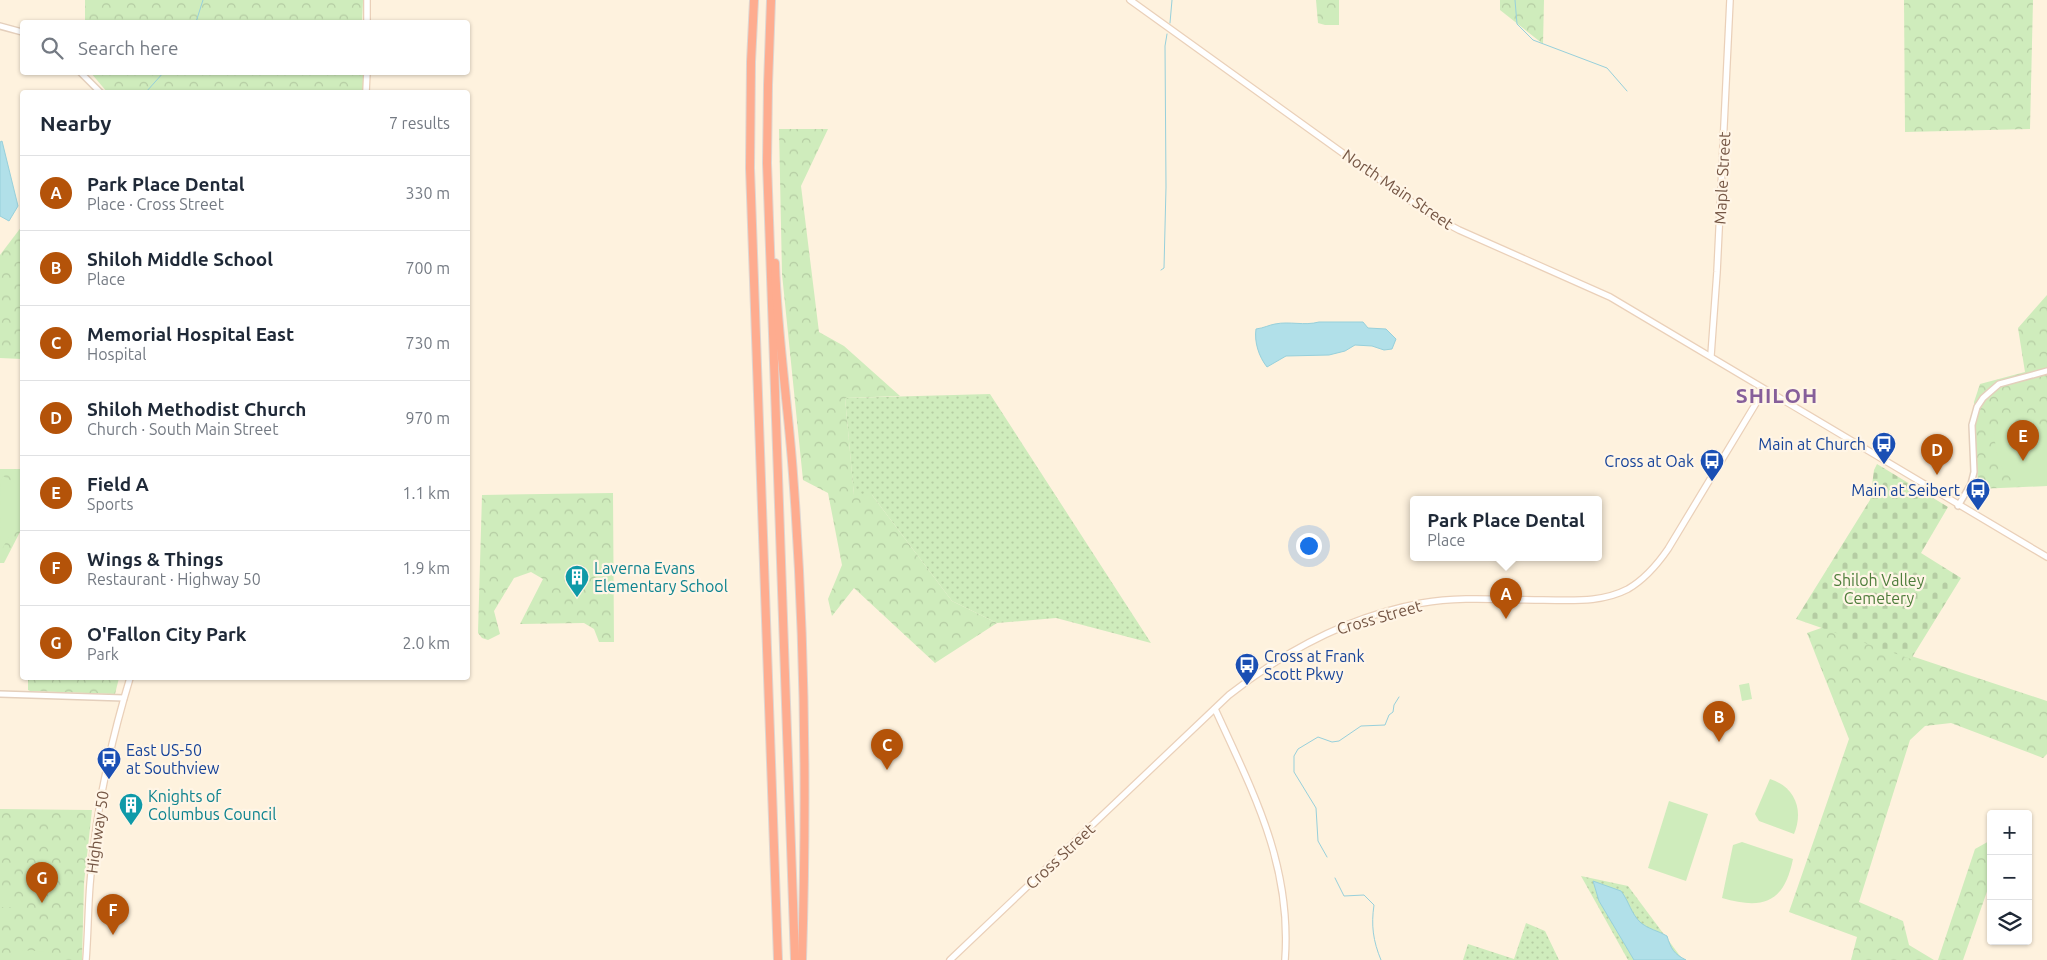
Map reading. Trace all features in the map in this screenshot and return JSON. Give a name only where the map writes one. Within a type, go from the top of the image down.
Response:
[{"type":"highway","points":[[754,0],[750,87],[750,186],[778,960]]},
{"type":"highway","points":[[771,0],[767,128],[771,286],[796,960]]},
{"type":"highway","points":[[767,128],[771,159],[775,269],[793,474],[800,585],[804,778],[802,960]]},
{"type":"main road","points":[[367,0],[367,20]]},
{"type":"main road","name":"North Main Street","points":[[1130,0],[1401,195],[1440,220],[1610,297],[1710,355],[1764,390],[1958,506],[2047,557]]},
{"type":"main road","name":"Maple Street","points":[[1710,355],[1717,272],[1730,0]]},
{"type":"main road","points":[[366,90],[367,75]]},
{"type":"main road","name":"Cross Street","points":[[950,960],[1215,709],[1260,671],[1283,656],[1344,625],[1423,603],[1468,599],[1585,601],[1604,598],[1628,589],[1650,572],[1665,554],[1764,390]]},
{"type":"main road","name":"Highway 50","points":[[86,960],[90,884],[96,832],[111,747],[129,680]]},
{"type":"main road","points":[[1215,709],[1257,799],[1269,832],[1284,900],[1285,960]]},
{"type":"street","points":[[0,26],[20,31]]},
{"type":"street","points":[[83,75],[98,90]]},
{"type":"street","points":[[1958,506],[1971,484],[1974,472],[1972,425],[1977,407],[1987,394],[1999,384],[2047,371]]},
{"type":"street","points":[[0,694],[124,698]]},
{"type":"green space","points":[[85,0],[363,0],[362,20],[85,20]]},
{"type":"green space","points":[[1316,0],[1339,0],[1339,25],[1318,23]]},
{"type":"green space","points":[[1500,0],[1544,0],[1543,44],[1500,10]]},
{"type":"green space","points":[[1904,0],[2033,0],[2030,129],[1905,132]]},
{"type":"green space","points":[[93,75],[364,75],[364,90],[105,90]]},
{"type":"green space","points":[[779,129],[828,129],[801,186],[819,332],[844,346],[900,396],[845,398],[854,495],[872,495],[952,601],[997,623],[935,663],[854,588],[832,616],[828,599],[842,565],[828,493],[803,480],[782,274]]},
{"type":"green space","points":[[20,229],[20,359],[0,358],[0,255]]},
{"type":"green space","points":[[2047,295],[2047,486],[1978,489],[1974,402],[1980,384],[2025,372],[2018,328]]},
{"type":"green space","points":[[990,394],[1151,643],[1056,618],[997,623],[952,601],[872,495],[854,496],[845,398]]},
{"type":"green space","points":[[1995,425],[2047,427],[2047,484],[2023,485],[2008,475],[1999,460],[1995,443]]},
{"type":"green space","name":"Shiloh Valley Cemetery","points":[[1877,464],[1948,507],[1921,553],[1961,578],[1911,659],[1796,619],[1870,500],[1874,470]]},
{"type":"green space","points":[[0,469],[20,469],[20,532],[4,563],[0,563]]},
{"type":"green space","points":[[3,476],[20,486],[20,517],[1,551],[0,481]]},
{"type":"green space","points":[[613,493],[614,642],[599,642],[594,629],[584,623],[520,624],[543,579],[531,572],[514,578],[494,611],[500,634],[488,640],[482,638],[478,633],[482,495]]},
{"type":"green space","points":[[1824,627],[2047,701],[2047,754],[2043,758],[1951,723],[1925,726],[1910,740],[1859,902],[1903,921],[1909,945],[1934,960],[1851,960],[1857,937],[1789,912],[1849,739],[1807,633]]},
{"type":"green space","points":[[28,680],[118,680],[115,694],[30,691],[28,690]]},
{"type":"green space","points":[[1749,683],[1752,699],[1742,701],[1739,685]]},
{"type":"green space","points":[[1770,779],[1786,788],[1795,800],[1798,816],[1794,834],[1759,821],[1755,814]]},
{"type":"green space","points":[[1669,801],[1708,814],[1686,881],[1648,868]]},
{"type":"green space","points":[[0,809],[92,810],[84,883],[82,960],[0,960]]},
{"type":"green space","points":[[1742,842],[1793,859],[1784,885],[1777,894],[1760,903],[1736,902],[1722,898],[1733,845]]},
{"type":"green space","points":[[1987,842],[1987,891],[1963,960],[1938,960],[1975,849]]},
{"type":"green space","points":[[1581,876],[1628,886],[1683,960],[1628,960]]},
{"type":"green space","points":[[0,891],[14,891],[14,907],[0,907]]},
{"type":"green space","points":[[1526,923],[1545,931],[1559,960],[1463,960],[1468,944],[1514,959]]},
{"type":"green space","points":[[12,950],[46,952],[64,960],[10,960]]},
{"type":"water","points":[[2,141],[18,206],[9,221],[0,216],[0,142]]},
{"type":"water","points":[[1319,322],[1363,322],[1368,328],[1386,329],[1396,339],[1392,349],[1384,350],[1372,346],[1355,345],[1345,351],[1329,355],[1286,356],[1267,367],[1258,349],[1256,329],[1281,323],[1308,324]]},
{"type":"water","points":[[1593,881],[1621,891],[1632,912],[1641,923],[1667,936],[1674,951],[1686,960],[1634,960],[1599,901]]},
{"type":"waterway","points":[[197,20],[203,0]]},
{"type":"waterway","points":[[1170,23],[1172,0]]},
{"type":"waterway","points":[[1515,0],[1517,24],[1533,40],[1607,68],[1627,91]]},
{"type":"waterway","points":[[1161,270],[1164,268],[1166,187],[1165,46],[1167,34]]},
{"type":"waterway","points":[[148,90],[161,75]]},
{"type":"waterway","points":[[1327,857],[1318,841],[1316,808],[1294,772],[1294,756],[1298,749],[1318,737],[1332,742],[1339,741],[1361,726],[1385,725],[1399,697]]},
{"type":"waterway","points":[[1335,878],[1344,896],[1364,895],[1374,905],[1373,933],[1381,960]]},
{"type":"place","name":"Field A","points":[[2023,461]]},
{"type":"place","name":"Main at Church","points":[[1884,465]]},
{"type":"place","name":"Shiloh Methodist Church","points":[[1937,475]]},
{"type":"place","name":"Cross at Oak","points":[[1712,482]]},
{"type":"place","name":"Main at Seibert","points":[[1978,511]]},
{"type":"place","name":"Laverna Evans Elementary School","points":[[577,598]]},
{"type":"place","name":"Park Place Dental","points":[[1506,619]]},
{"type":"place","name":"Cross at Frank Scott Pkwy","points":[[1247,686]]},
{"type":"place","name":"Shiloh Middle School","points":[[1719,742]]},
{"type":"place","name":"Memorial Hospital East","points":[[887,770]]},
{"type":"place","name":"East US-50 at Southview","points":[[109,780]]},
{"type":"place","name":"Knights of Columbus Council","points":[[131,826]]},
{"type":"place","name":"O'Fallon City Park","points":[[42,903]]},
{"type":"place","name":"Wings & Things","points":[[113,935]]},
{"type":"district","name":"SHILOH","points":[[1777,396]]}]
